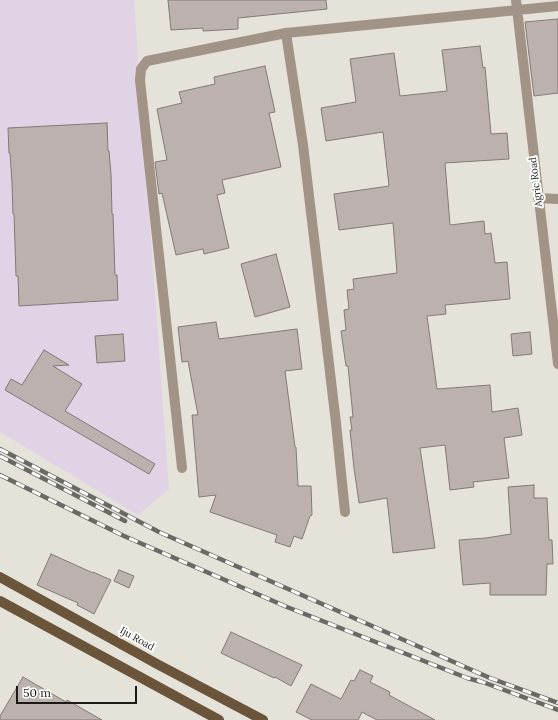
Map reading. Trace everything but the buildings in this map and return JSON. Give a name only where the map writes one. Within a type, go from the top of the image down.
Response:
[{"type":"main road","name":"Iju Road","points":[[0,577],[262,720]]},
{"type":"main road","points":[[0,601],[219,720]]},
{"type":"street","name":"Agric Road","points":[[516,0],[558,364]]},
{"type":"street","points":[[182,468],[140,80],[141,69],[147,61],[286,33],[558,6]]},
{"type":"street","points":[[286,33],[303,146],[345,512]]},
{"type":"street","points":[[538,198],[558,199]]},
{"type":"shaded area","points":[[0,0],[134,0],[169,489],[138,515],[0,432]]},
{"type":"railway","points":[[0,449],[159,532],[490,678],[558,703]]},
{"type":"railway","points":[[0,456],[125,521]]},
{"type":"railway","points":[[0,475],[124,536],[287,607],[467,678],[482,682]]},
{"type":"railway","points":[[477,680],[558,710]]}]
